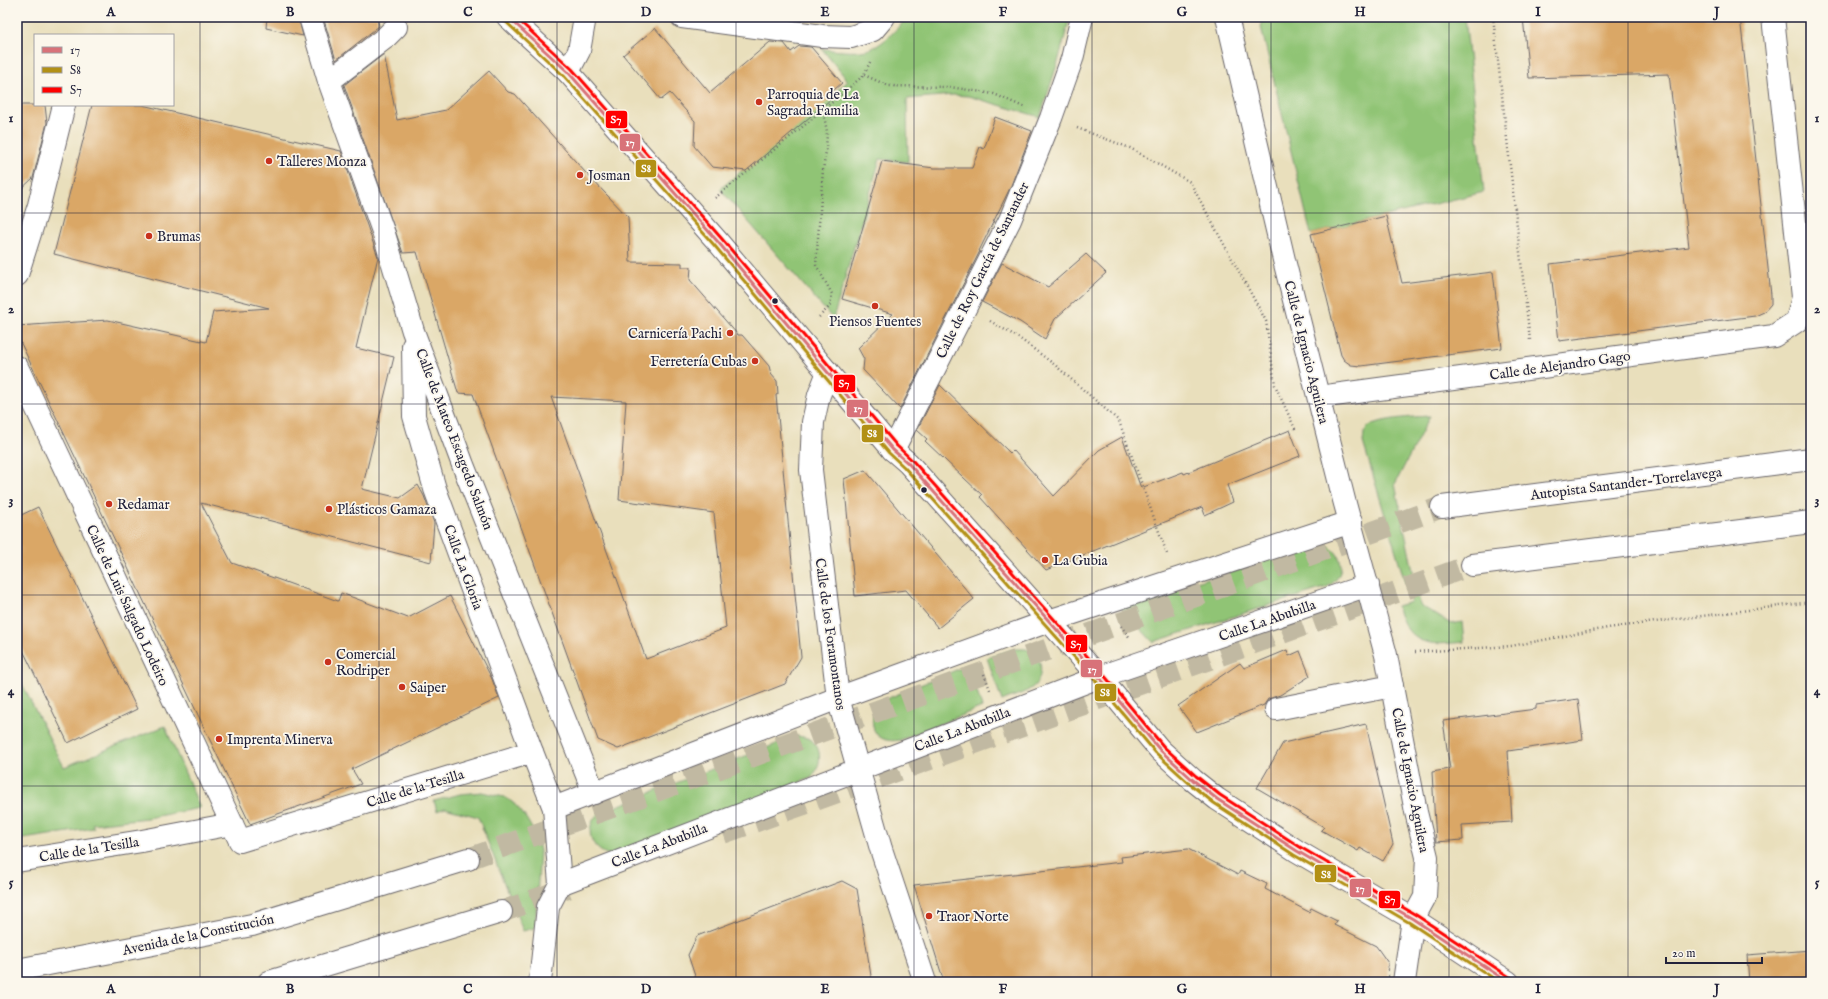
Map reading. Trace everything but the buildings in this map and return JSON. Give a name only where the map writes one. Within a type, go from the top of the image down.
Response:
[{"type":"main road","name":"Calle de Mateo Escagedo Salmón","points":[[310,17],[329,81],[384,234],[413,331],[463,464],[594,793]]},
{"type":"main road","points":[[508,17],[568,72],[694,215],[893,450],[908,463],[1049,621],[1160,750],[1217,800],[1297,851],[1413,920],[1508,982]]},
{"type":"main road","points":[[568,72],[579,51],[585,17]]},
{"type":"main road","points":[[682,17],[822,36],[851,36],[878,24]]},
{"type":"main road","name":"Calle de Roy García de Santander","points":[[893,450],[1010,220],[1051,118],[1072,59],[1082,17]]},
{"type":"main road","name":"Calle de Ignacio Aguilera","points":[[1227,17],[1284,260],[1350,522],[1386,655],[1416,812],[1427,857],[1425,897],[1413,920],[1404,982]]},
{"type":"main road","name":"Calle de Alejandro Gago","points":[[1319,397],[1774,336],[1797,321],[1803,297],[1773,17]]},
{"type":"main road","points":[[329,81],[385,38],[396,27]]},
{"type":"main road","points":[[17,275],[39,205],[64,106]]},
{"type":"main road","name":"Calle La Gloria","points":[[413,331],[414,416],[435,489],[532,752]]},
{"type":"main road","name":"Calle de Luis Salgado Lodeiro","points":[[17,367],[236,833]]},
{"type":"main road","name":"Calle de los Foramontanos","points":[[828,372],[819,395],[813,422],[811,470],[838,698],[881,849],[925,982]]},
{"type":"main road","name":"Autopista Santander-Torrelavega","points":[[1442,507],[1811,459]]},
{"type":"main road","points":[[554,808],[838,698],[1049,621],[1350,522]]},
{"type":"main road","points":[[1472,565],[1811,522]]},
{"type":"main road","name":"Calle La Abubilla","points":[[560,884],[857,768],[1098,677],[1368,585]]},
{"type":"main road","points":[[1276,709],[1392,686]]},
{"type":"main road","points":[[532,752],[554,808],[560,884],[548,908],[540,982]]},
{"type":"main road","name":"Calle de la Tesilla","points":[[17,860],[142,841],[236,833],[532,752]]},
{"type":"main road","name":"Avenida de la Constitución","points":[[17,970],[252,925],[468,859]]},
{"type":"main road","points":[[269,982],[501,912]]},
{"type":"path","points":[[1493,17],[1533,368]]},
{"type":"path","points":[[694,215],[864,75],[870,62],[878,24]]},
{"type":"path","points":[[864,75],[889,86],[950,88],[994,94],[1051,118],[1130,148],[1190,182],[1266,321],[1275,385],[1298,435]]},
{"type":"path","points":[[798,337],[830,306],[832,294],[816,265],[827,132],[823,110]]},
{"type":"path","points":[[965,310],[993,322],[1019,338],[1055,365],[1119,421],[1169,560]]},
{"type":"path","points":[[1386,655],[1511,646],[1608,628],[1811,602]]},
{"type":"path","points":[[1103,603],[1148,660]]},
{"type":"path","points":[[975,648],[998,715]]},
{"type":"green space","points":[[1070,17],[1058,62],[1040,117],[968,96],[953,95],[907,99],[908,162],[880,159],[833,319],[720,189],[848,81],[822,49],[861,51],[870,49],[886,39],[906,19]]},
{"type":"green space","points":[[1264,17],[1465,17],[1484,192],[1311,234],[1261,27]]},
{"type":"green space","points":[[1430,416],[1395,484],[1420,605],[1451,624],[1462,622],[1464,642],[1440,644],[1430,643],[1414,636],[1407,629],[1397,606],[1411,602],[1363,442],[1366,429],[1378,422]]},
{"type":"green space","points":[[1313,544],[1331,548],[1340,560],[1341,567],[1339,574],[1335,581],[1327,587],[1153,642],[1120,607]]},
{"type":"green space","points":[[1014,649],[1028,649],[1036,654],[1041,667],[1039,677],[1038,681],[1032,688],[1002,701],[987,658]]},
{"type":"green space","points":[[968,665],[982,707],[900,740],[891,741],[884,739],[878,736],[874,731],[873,718],[879,702]]},
{"type":"green space","points":[[17,674],[64,767],[165,726],[200,808],[147,818],[92,824],[94,828],[17,840]]},
{"type":"green space","points":[[797,736],[810,739],[814,743],[819,753],[819,763],[811,778],[610,855],[603,852],[594,843],[590,831],[591,825],[599,813]]},
{"type":"green space","points":[[482,792],[504,797],[510,801],[522,813],[536,836],[540,851],[535,928],[523,931],[478,817],[445,808],[437,811],[434,801],[460,794]]},
{"type":"tunnel","points":[[468,859],[1442,507]]},
{"type":"tunnel","points":[[723,833],[1472,565]]},
{"type":"tunnel","points":[[501,912],[568,888]]},
{"type":"transit line","name":"17","points":[[508,17],[568,72],[718,242],[893,450],[908,463],[1099,677],[1160,750],[1193,780],[1217,799],[1297,851],[1413,919],[1508,982]]},
{"type":"transit line","name":"S7","points":[[515,17],[572,69],[722,239],[897,446],[912,460],[1103,674],[1164,747],[1220,795],[1300,847],[1416,915],[1511,978]]},
{"type":"transit line","name":"S8","points":[[505,21],[564,76],[714,245],[889,453],[904,467],[1095,680],[1156,753],[1190,784],[1214,803],[1294,855],[1410,923],[1499,982]]},
{"type":"place","name":"Parroquia de La Sagrada Familia","points":[[759,102]]},
{"type":"place","name":"Talleres Monza","points":[[269,161]]},
{"type":"place","name":"Josman","points":[[580,175]]},
{"type":"place","name":"Brumas","points":[[149,236]]},
{"type":"place","name":"Piensos Fuentes","points":[[875,306]]},
{"type":"place","name":"Carnicería Pachi","points":[[730,333]]},
{"type":"place","name":"Ferretería Cubas","points":[[755,361]]},
{"type":"place","name":"Redamar","points":[[109,504]]},
{"type":"place","name":"Plásticos Gamaza","points":[[329,509]]},
{"type":"place","name":"La Gubia","points":[[1045,560]]},
{"type":"place","name":"Comercial Rodriper","points":[[328,662]]},
{"type":"place","name":"Saiper","points":[[402,687]]},
{"type":"place","name":"Imprenta Minerva","points":[[219,739]]},
{"type":"place","name":"Traor Norte","points":[[929,916]]}]
